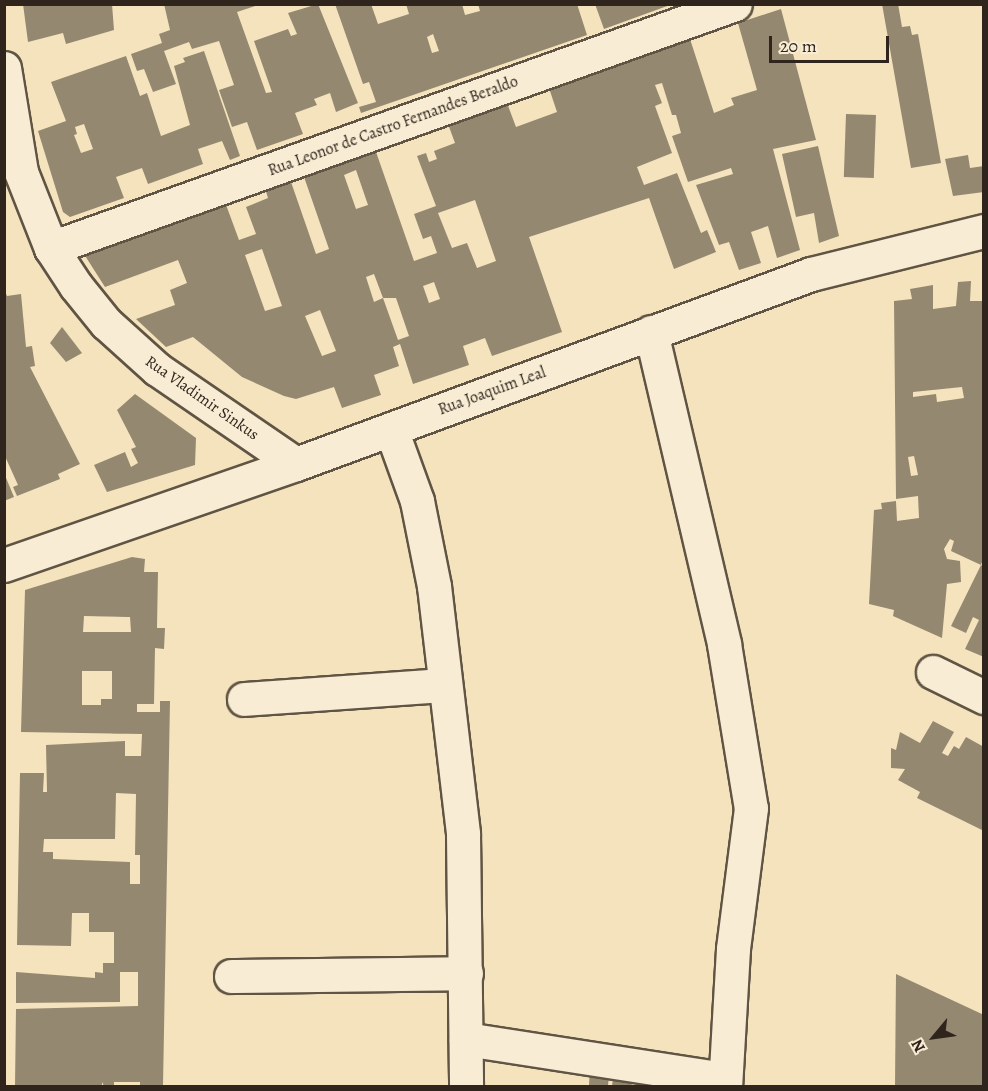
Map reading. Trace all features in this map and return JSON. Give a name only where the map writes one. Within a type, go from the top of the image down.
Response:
[{"type":"street","name":"Rua Leonor de Castro Fernandes Beraldo","points":[[51,248],[735,4]]},
{"type":"street","name":"Rua Vladimir Sinkus","points":[[4,68],[21,172],[51,248],[106,323],[157,369],[296,464]]},
{"type":"street","name":"Rua Joaquim Leal","points":[[4,565],[296,464],[811,274],[984,231]]},
{"type":"street","points":[[466,1039],[724,1082],[733,949],[751,808],[724,644],[651,332]]},
{"type":"street","points":[[391,429],[417,501],[434,586],[463,834],[466,1086]]},
{"type":"street","points":[[933,672],[984,697]]},
{"type":"street","points":[[244,699],[445,685]]},
{"type":"street","points":[[231,976],[466,973]]},
{"type":"building","points":[[23,4],[112,4],[114,30],[66,44],[63,33],[28,42]]},
{"type":"building","points":[[164,4],[261,4],[237,12],[266,93],[272,92],[254,41],[288,29],[291,36],[297,34],[288,13],[318,4],[358,103],[336,112],[330,93],[314,99],[317,105],[295,113],[303,134],[257,150],[247,122],[232,127],[219,90],[234,85],[219,41],[192,49],[189,42],[164,51],[176,84],[153,92],[144,69],[137,71],[131,54],[162,43],[159,34],[170,30]]},
{"type":"building","points":[[335,4],[371,4],[378,24],[409,14],[406,4],[462,4],[465,15],[480,11],[478,4],[577,4],[587,35],[361,113],[359,107],[376,102],[369,82],[363,84]],"holes":[[[433,34],[439,51],[432,53],[427,37]]]},
{"type":"building","points":[[595,4],[670,4],[670,5],[604,29]]},
{"type":"building","points":[[882,4],[898,4],[902,27],[910,26],[912,35],[918,34],[941,163],[911,168]]},
{"type":"building","points":[[781,9],[816,140],[773,149],[800,250],[777,258],[768,226],[751,232],[761,263],[739,270],[729,242],[719,245],[696,185],[733,174],[731,168],[688,182],[672,136],[681,133],[676,115],[672,115],[662,83],[655,85],[662,103],[655,106],[672,153],[637,167],[644,185],[677,173],[701,233],[707,230],[716,252],[674,269],[649,198],[529,237],[562,332],[492,356],[485,338],[463,346],[469,365],[413,384],[400,344],[393,347],[399,366],[374,375],[381,395],[342,408],[334,387],[296,399],[284,396],[242,377],[193,337],[166,347],[136,319],[175,305],[170,290],[187,283],[178,260],[105,287],[82,251],[159,230],[157,226],[225,202],[239,240],[256,234],[246,207],[268,198],[265,188],[291,182],[316,254],[329,249],[303,174],[375,149],[414,261],[437,253],[431,236],[423,239],[414,214],[436,206],[417,156],[426,153],[429,162],[437,159],[434,151],[455,143],[448,124],[507,103],[516,127],[557,112],[549,88],[690,39],[714,113],[734,105],[731,98],[757,90],[738,23]],"holes":[[[356,170],[368,205],[356,209],[344,175]],[[475,200],[496,261],[477,268],[467,243],[452,248],[438,213]],[[262,249],[282,306],[265,311],[245,255]],[[374,274],[383,298],[374,302],[366,277]],[[434,282],[440,299],[429,303],[423,286]],[[383,298],[396,298],[409,336],[398,340]],[[320,310],[336,351],[322,356],[305,316]]]},
{"type":"building","points":[[204,51],[240,156],[230,160],[222,141],[198,149],[203,164],[148,184],[142,168],[116,177],[124,198],[70,217],[63,212],[38,131],[66,121],[51,82],[126,56],[140,96],[147,93],[161,136],[190,125],[174,66],[185,62],[183,58]],"holes":[[[84,124],[93,149],[81,153],[74,135],[77,134],[75,127]]]},
{"type":"building","points":[[846,114],[876,115],[874,178],[844,177]]},
{"type":"building","points":[[818,146],[839,236],[819,243],[814,213],[796,217],[782,154]]},
{"type":"building","points":[[968,155],[970,168],[984,166],[984,192],[953,196],[945,159]]},
{"type":"building","points":[[971,281],[970,301],[984,301],[984,556],[981,565],[951,551],[954,541],[950,539],[944,549],[947,559],[960,561],[961,582],[947,584],[942,638],[893,616],[894,610],[869,604],[874,510],[882,509],[881,503],[896,501],[897,521],[919,518],[918,496],[896,499],[894,301],[912,299],[910,289],[933,285],[933,309],[956,306],[958,282]],"holes":[[[962,387],[964,398],[937,402],[936,394],[913,397],[913,392]],[[914,456],[918,475],[911,476],[908,457]]]},
{"type":"building","points":[[4,289],[7,296],[21,294],[26,347],[32,346],[35,366],[30,367],[80,464],[58,474],[60,479],[17,496],[13,487],[18,485],[4,454]]},
{"type":"building","points":[[62,327],[82,353],[66,362],[50,343]]},
{"type":"building","points":[[135,394],[196,438],[195,465],[107,492],[94,465],[125,452],[131,467],[138,463],[131,449],[136,447],[117,410]]},
{"type":"building","points":[[4,473],[14,497],[4,501]]},
{"type":"building","points":[[132,557],[145,559],[144,572],[158,572],[157,628],[165,628],[164,649],[155,648],[154,704],[137,704],[137,712],[160,712],[160,701],[170,701],[163,1086],[140,1086],[140,1082],[114,1082],[114,1086],[104,1086],[102,1082],[102,1086],[15,1086],[16,1009],[138,1006],[138,972],[120,972],[120,1002],[16,1003],[16,972],[95,978],[95,972],[103,973],[103,963],[114,963],[114,932],[89,932],[89,913],[72,913],[71,946],[17,945],[20,773],[44,773],[43,792],[47,792],[46,745],[125,741],[125,756],[141,756],[142,734],[21,732],[25,590]],"holes":[[[84,616],[130,617],[131,632],[83,632]],[[82,671],[112,671],[112,699],[101,699],[101,705],[82,705]],[[116,793],[136,794],[135,855],[140,855],[140,884],[130,884],[130,862],[53,859],[53,852],[43,852],[44,839],[115,839]]]},
{"type":"building","points":[[981,565],[984,567],[984,657],[965,649],[979,620],[973,617],[966,633],[951,626]]},
{"type":"building","points":[[933,721],[954,732],[942,753],[948,756],[954,746],[959,749],[966,737],[984,747],[984,831],[917,798],[920,792],[898,780],[905,769],[891,768],[891,748],[896,750],[900,732],[920,743]]},
{"type":"building","points":[[896,974],[984,1015],[984,1086],[895,1086]]},
{"type":"building","points":[[590,1066],[609,1074],[608,1086],[589,1086]]},
{"type":"building","points":[[613,1077],[636,1086],[612,1086]]}]
